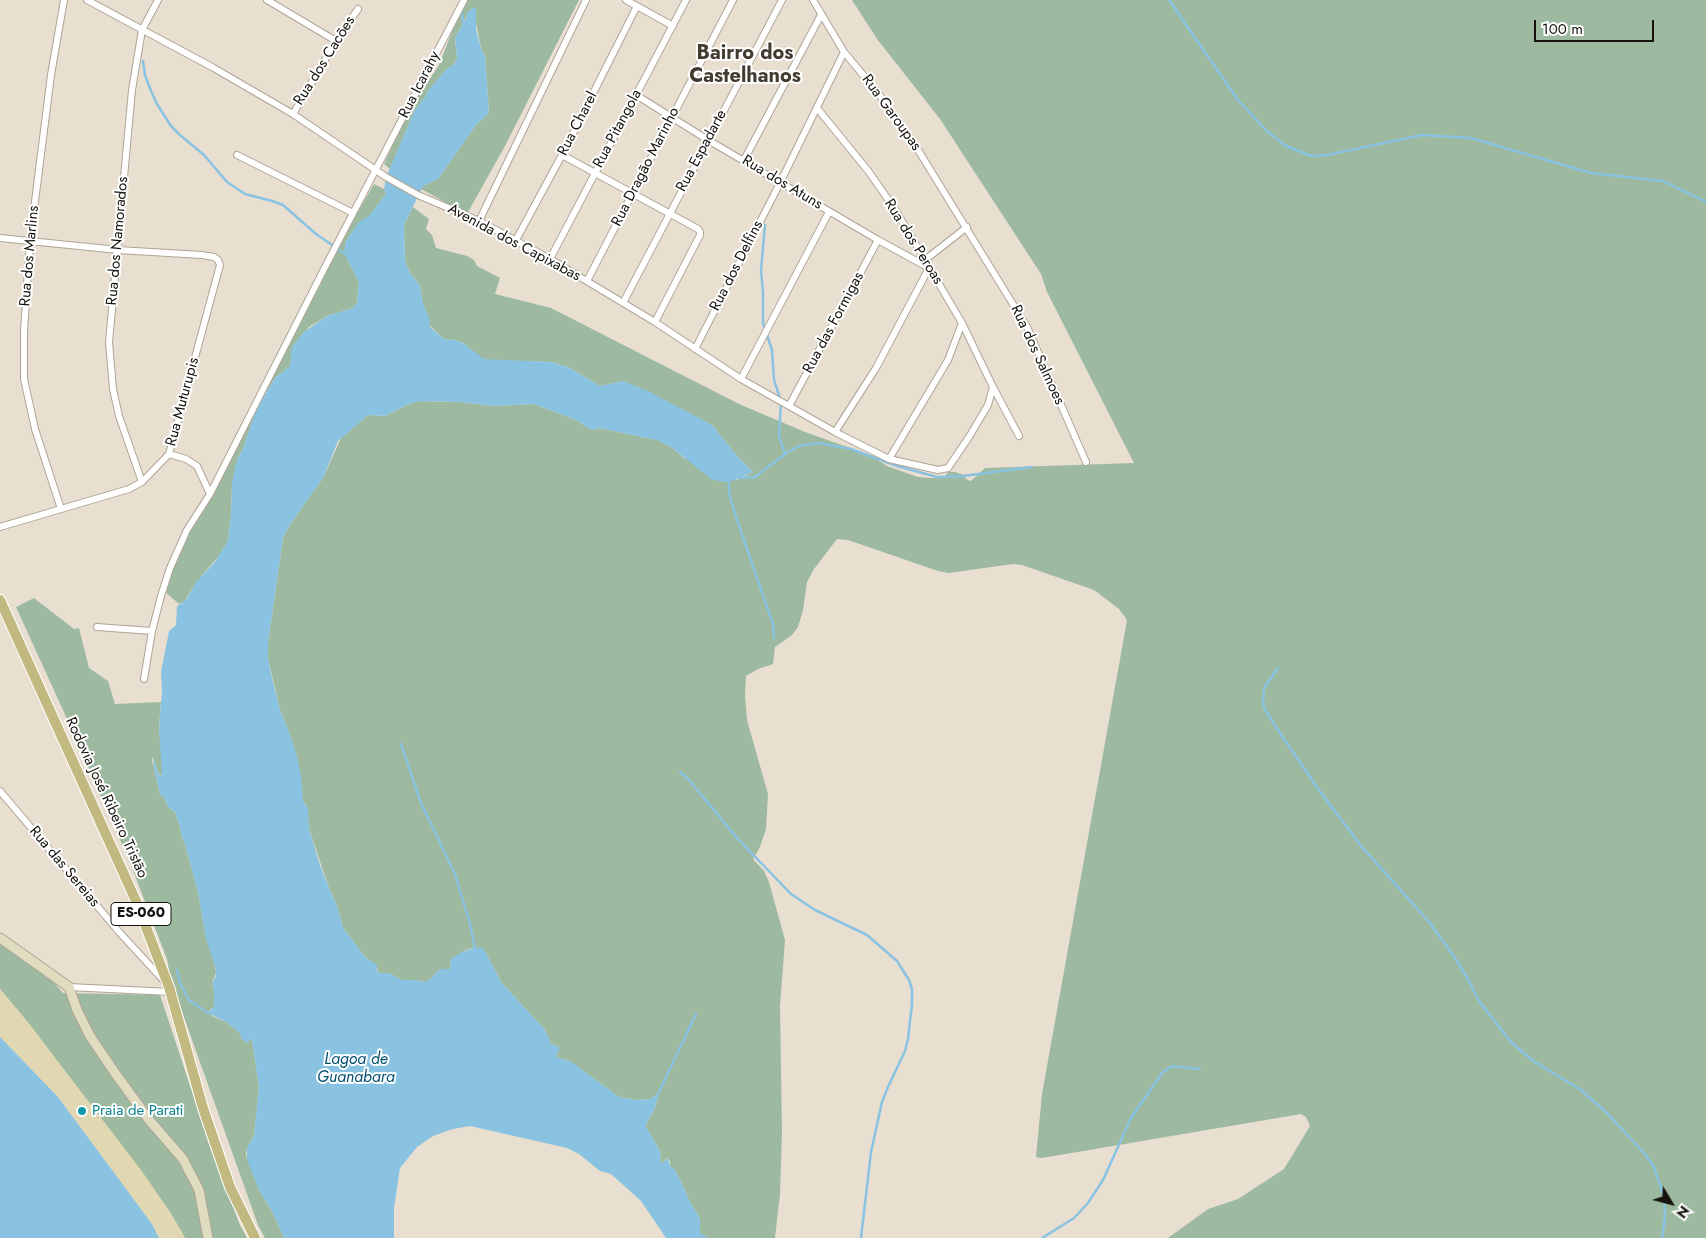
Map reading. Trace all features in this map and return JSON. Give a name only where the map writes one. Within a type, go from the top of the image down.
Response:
[{"type":"main road","name":"Rodovia José Ribeiro Tristão","points":[[0,600],[136,901],[170,990],[203,1108],[230,1187],[255,1238]]},
{"type":"street","name":"Rua dos Marlins","points":[[61,509],[35,429],[24,379],[24,331],[30,241],[50,76],[64,0]]},
{"type":"street","name":"Avenida dos Capixabas","points":[[87,0],[212,67],[293,114],[375,171],[418,194],[480,221],[550,259],[655,322],[741,379],[835,432],[890,459],[938,470],[948,468],[988,405],[993,386]]},
{"type":"street","name":"Rua dos Namorados","points":[[142,482],[113,389],[109,342],[129,119],[142,30],[158,0]]},
{"type":"street","points":[[267,0],[336,41]]},
{"type":"street","name":"Rua Icarahy","points":[[144,679],[152,631],[161,596],[170,568],[187,530],[210,494],[464,0]]},
{"type":"street","points":[[480,221],[586,0]]},
{"type":"street","points":[[626,0],[673,26]]},
{"type":"street","name":"Rua Pitangola","points":[[550,259],[686,0]]},
{"type":"street","name":"Rua Dragão Marinho","points":[[587,281],[733,0]]},
{"type":"street","name":"Rua Espadarte","points":[[623,303],[782,0]]},
{"type":"street","name":"Rua Garoupas","points":[[813,0],[844,52],[878,93],[915,145],[967,227]]},
{"type":"street","name":"Rua Charel","points":[[516,240],[562,155],[637,6]]},
{"type":"street","name":"Rua dos Cacões","points":[[293,114],[336,41],[358,9]]},
{"type":"street","points":[[744,160],[822,15]]},
{"type":"street","name":"Rua dos Delfins","points":[[694,349],[780,183],[844,52]]},
{"type":"street","name":"Rua dos Atuns","points":[[636,95],[829,212],[929,268]]},
{"type":"street","name":"Rua dos Peroas","points":[[816,108],[868,172],[896,211],[962,323],[1019,436]]},
{"type":"street","points":[[237,155],[353,213]]},
{"type":"street","points":[[562,155],[698,229],[700,235],[655,322]]},
{"type":"street","points":[[741,379],[829,212]]},
{"type":"street","points":[[925,260],[967,227]]},
{"type":"street","name":"Rua dos Salmoes","points":[[967,227],[1027,327],[1086,462]]},
{"type":"street","points":[[0,238],[118,250]]},
{"type":"street","name":"Rua das Formigas","points":[[789,406],[878,240]]},
{"type":"street","name":"Rua Muturupis","points":[[0,527],[129,489],[142,482],[169,454],[220,265],[214,257],[118,250]]},
{"type":"street","points":[[835,432],[876,368],[929,268]]},
{"type":"street","points":[[890,459],[948,360],[962,323]]},
{"type":"street","points":[[169,454],[193,462],[197,466],[210,494]]},
{"type":"street","points":[[97,627],[152,631]]},
{"type":"street","name":"Rua das Sereias","points":[[0,791],[170,990]]},
{"type":"street","points":[[0,938],[69,987],[170,990]]},
{"type":"street","points":[[69,987],[77,1010],[90,1036],[150,1121],[183,1159],[199,1190],[208,1238]]},
{"type":"green space","points":[[468,0],[579,0],[505,146],[467,214],[421,189],[423,186],[438,179],[476,125],[489,113],[485,57],[481,48],[473,8],[467,13],[455,38],[457,59],[428,91],[415,110],[390,169],[384,164],[391,149],[390,147],[414,103],[439,65],[458,16]]},
{"type":"green space","points":[[852,0],[1706,0],[1706,1238],[1168,1238],[1208,1209],[1238,1199],[1284,1169],[1310,1126],[1306,1117],[1301,1114],[1048,1157],[1036,1157],[1042,1094],[1127,620],[1119,609],[1094,590],[1022,565],[1013,564],[949,573],[938,571],[848,540],[837,539],[814,569],[807,582],[803,610],[798,627],[792,635],[775,647],[773,664],[758,669],[746,676],[747,720],[768,794],[766,829],[760,847],[753,859],[764,871],[769,882],[785,940],[780,1006],[782,1132],[780,1194],[775,1238],[709,1238],[700,1234],[700,1219],[676,1171],[670,1166],[670,1161],[667,1158],[661,1164],[660,1151],[646,1127],[655,1108],[657,1095],[650,1099],[637,1100],[619,1097],[570,1061],[558,1058],[556,1056],[559,1047],[551,1044],[545,1030],[501,982],[486,953],[475,947],[466,950],[451,959],[450,969],[440,969],[427,982],[402,980],[389,973],[383,974],[378,972],[377,967],[366,958],[343,928],[309,829],[307,806],[303,801],[299,768],[289,732],[280,710],[268,658],[268,643],[283,538],[289,526],[323,478],[341,438],[368,415],[385,416],[415,401],[460,402],[493,406],[534,404],[576,420],[592,430],[599,428],[657,440],[671,447],[684,458],[737,480],[753,472],[737,456],[712,425],[623,381],[600,386],[568,367],[551,362],[487,360],[481,358],[463,343],[444,339],[429,325],[420,286],[410,273],[405,261],[404,225],[413,207],[429,219],[426,229],[432,235],[436,248],[467,256],[474,260],[477,266],[500,278],[495,294],[551,308],[739,404],[805,432],[870,455],[887,466],[898,470],[918,477],[930,478],[944,478],[948,472],[955,472],[964,475],[966,479],[971,481],[985,468],[1134,463],[1047,292],[1041,274],[940,119],[877,39]]},
{"type":"green space","points":[[374,184],[384,189],[386,194],[370,216],[354,230],[346,241],[344,252],[359,283],[357,303],[353,308],[327,316],[309,327],[293,346],[290,366],[275,378],[257,408],[238,458],[232,484],[228,541],[219,556],[198,580],[184,602],[179,604],[163,590],[172,558],[219,477],[291,334],[320,286],[330,260]]},
{"type":"green space","points":[[34,598],[74,629],[79,628],[89,668],[108,681],[115,704],[161,702],[159,728],[163,771],[161,776],[158,773],[153,757],[152,760],[160,794],[165,799],[168,807],[175,812],[180,827],[213,957],[216,973],[212,983],[214,1006],[209,1011],[212,1016],[226,1022],[240,1033],[241,1038],[248,1043],[249,1039],[252,1040],[259,1087],[254,1136],[247,1148],[246,1155],[260,1192],[272,1211],[284,1238],[265,1238],[258,1225],[173,991],[167,959],[131,865],[16,607]]},
{"type":"green space","points":[[0,944],[49,977],[63,993],[160,995],[213,1155],[240,1225],[247,1238],[185,1238],[170,1212],[30,1025],[0,989]]},
{"type":"sand","name":"Praia de Parati","points":[[0,989],[30,1025],[141,1170],[170,1212],[185,1238],[159,1238],[152,1224],[58,1097],[0,1037]]},
{"type":"water","name":"Lagoa de Guanabara","points":[[476,8],[476,29],[485,57],[489,113],[476,125],[438,179],[423,186],[404,225],[405,261],[410,273],[420,286],[430,327],[444,339],[463,343],[484,359],[551,362],[568,367],[600,386],[623,381],[648,391],[712,425],[737,456],[753,472],[732,481],[723,482],[711,479],[671,447],[657,440],[599,428],[592,430],[576,420],[534,404],[493,406],[460,402],[420,401],[409,404],[385,416],[368,415],[338,441],[323,478],[289,526],[283,538],[268,643],[268,658],[280,710],[296,753],[301,775],[303,801],[308,808],[309,829],[343,928],[366,958],[377,965],[377,971],[389,973],[402,980],[424,982],[429,980],[440,969],[450,969],[451,959],[458,954],[475,947],[482,948],[501,982],[545,1030],[551,1044],[559,1047],[556,1056],[558,1058],[570,1061],[619,1097],[637,1100],[650,1099],[657,1095],[655,1108],[646,1127],[660,1151],[661,1164],[668,1158],[670,1166],[676,1171],[700,1219],[700,1233],[709,1238],[666,1238],[641,1201],[611,1174],[600,1171],[579,1154],[567,1148],[470,1126],[453,1129],[433,1136],[417,1147],[400,1168],[394,1208],[394,1238],[284,1238],[272,1211],[260,1192],[247,1160],[247,1148],[254,1136],[259,1087],[252,1040],[250,1039],[248,1043],[246,1042],[241,1038],[240,1033],[226,1022],[208,1013],[214,1006],[212,983],[216,976],[215,966],[206,939],[198,892],[180,827],[175,812],[168,807],[165,799],[160,794],[154,768],[153,757],[158,773],[160,776],[162,775],[159,728],[162,691],[161,672],[169,631],[176,625],[177,606],[188,597],[196,582],[215,562],[228,541],[235,467],[256,410],[275,378],[290,366],[292,347],[304,332],[327,316],[353,308],[357,303],[359,283],[344,252],[346,241],[359,222],[369,216],[386,194],[384,189],[386,177],[415,110],[428,91],[457,59],[455,38],[467,17],[467,13]]},
{"type":"water","points":[[0,1037],[58,1097],[152,1224],[159,1238],[0,1238]]},
{"type":"waterway","points":[[1169,0],[1238,100],[1267,131],[1286,146],[1311,156],[1327,155],[1422,135],[1471,138],[1591,173],[1663,181],[1706,202]]},
{"type":"waterway","points":[[461,9],[464,25]]},
{"type":"waterway","points":[[143,61],[145,75],[151,91],[171,126],[204,155],[227,182],[245,194],[283,205],[316,234],[348,256]]},
{"type":"waterway","points":[[765,225],[761,270],[763,323],[772,350],[774,380],[781,401],[779,436],[785,454]]},
{"type":"waterway","points":[[737,478],[755,477],[785,454],[799,446],[818,443],[851,449],[897,466],[937,477],[963,476],[1032,467]]},
{"type":"waterway","points":[[728,478],[730,496],[736,517],[773,624],[774,638]]},
{"type":"waterway","points":[[1278,668],[1264,688],[1263,700],[1264,708],[1280,733],[1321,793],[1362,847],[1430,923],[1453,955],[1479,1001],[1511,1042],[1532,1060],[1581,1090],[1607,1113],[1644,1153],[1653,1165],[1664,1196],[1665,1217],[1662,1238]]},
{"type":"waterway","points":[[401,744],[421,803],[455,874],[470,924],[475,949]]},
{"type":"waterway","points":[[680,772],[690,781],[737,838],[791,894],[815,910],[867,935],[897,961],[909,980],[912,989],[912,1004],[908,1039],[905,1051],[882,1102],[871,1152],[861,1238]]},
{"type":"waterway","points":[[177,970],[180,983],[189,1000],[208,1013],[211,1013]]},
{"type":"waterway","points":[[657,1096],[696,1014]]},
{"type":"waterway","points":[[1042,1238],[1074,1218],[1088,1203],[1103,1180],[1131,1118],[1162,1073],[1172,1066],[1200,1069]]},
{"type":"place","name":"Praia de Parati","points":[[82,1111]]},
{"type":"district","name":"Bairro dos Castelhanos","points":[[745,66]]}]
